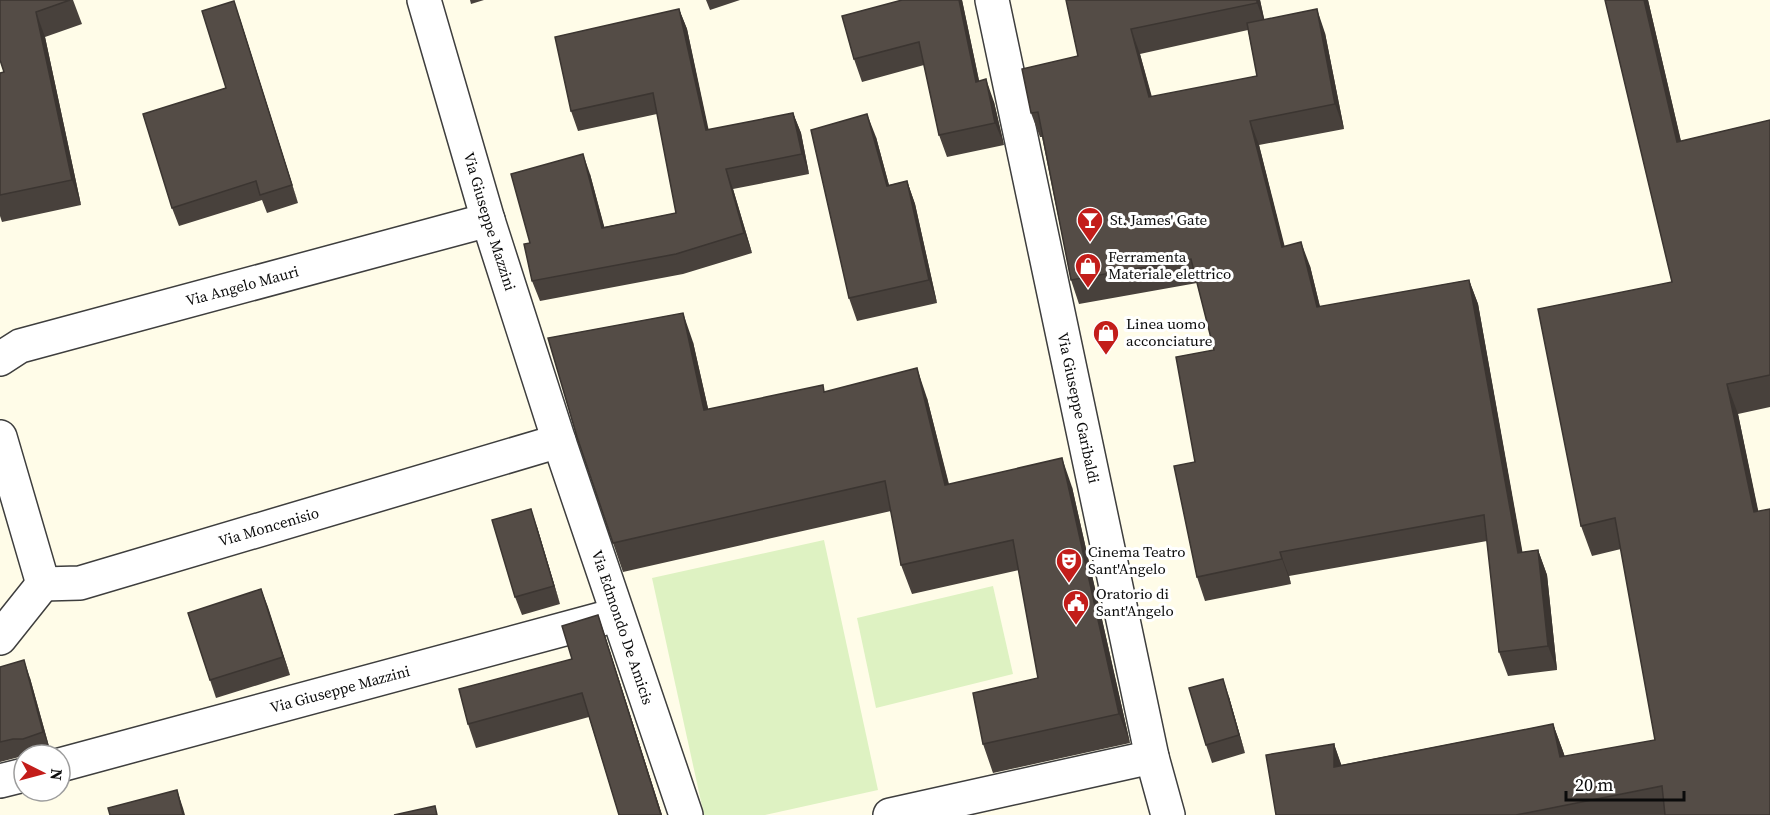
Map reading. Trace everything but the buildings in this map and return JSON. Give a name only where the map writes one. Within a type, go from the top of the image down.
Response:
[{"type":"street","name":"Via Giuseppe Mazzini","points":[[424,0],[488,220],[560,441]]},
{"type":"street","name":"Via Giuseppe Garibaldi","points":[[992,0],[1066,339],[1152,757],[1168,815]]},
{"type":"street","name":"Via Angelo Mauri","points":[[0,359],[20,346],[488,220]]},
{"type":"street","points":[[0,437],[43,584],[0,638]]},
{"type":"street","name":"Via Moncenisio","points":[[43,584],[80,583],[560,441]]},
{"type":"street","name":"Via Edmondo De Amicis","points":[[560,441],[687,815]]},
{"type":"street","name":"Via Giuseppe Mazzini","points":[[72,762],[618,615]]},
{"type":"street","points":[[890,815],[1152,757]]},
{"type":"green space","points":[[824,540],[878,790],[765,815],[704,815],[652,578]]},
{"type":"green space","points":[[993,586],[1013,674],[876,708],[857,618]]},
{"type":"place","name":"St. James' Gate","points":[[1090,243]]},
{"type":"place","name":"Ferramenta Materiale elettrico","points":[[1088,289]]},
{"type":"place","name":"Linea uomo acconciature","points":[[1106,356]]},
{"type":"place","name":"Cinema Teatro Sant'Angelo","points":[[1069,584]]},
{"type":"place","name":"Oratorio di Sant'Angelo","points":[[1076,626]]}]
